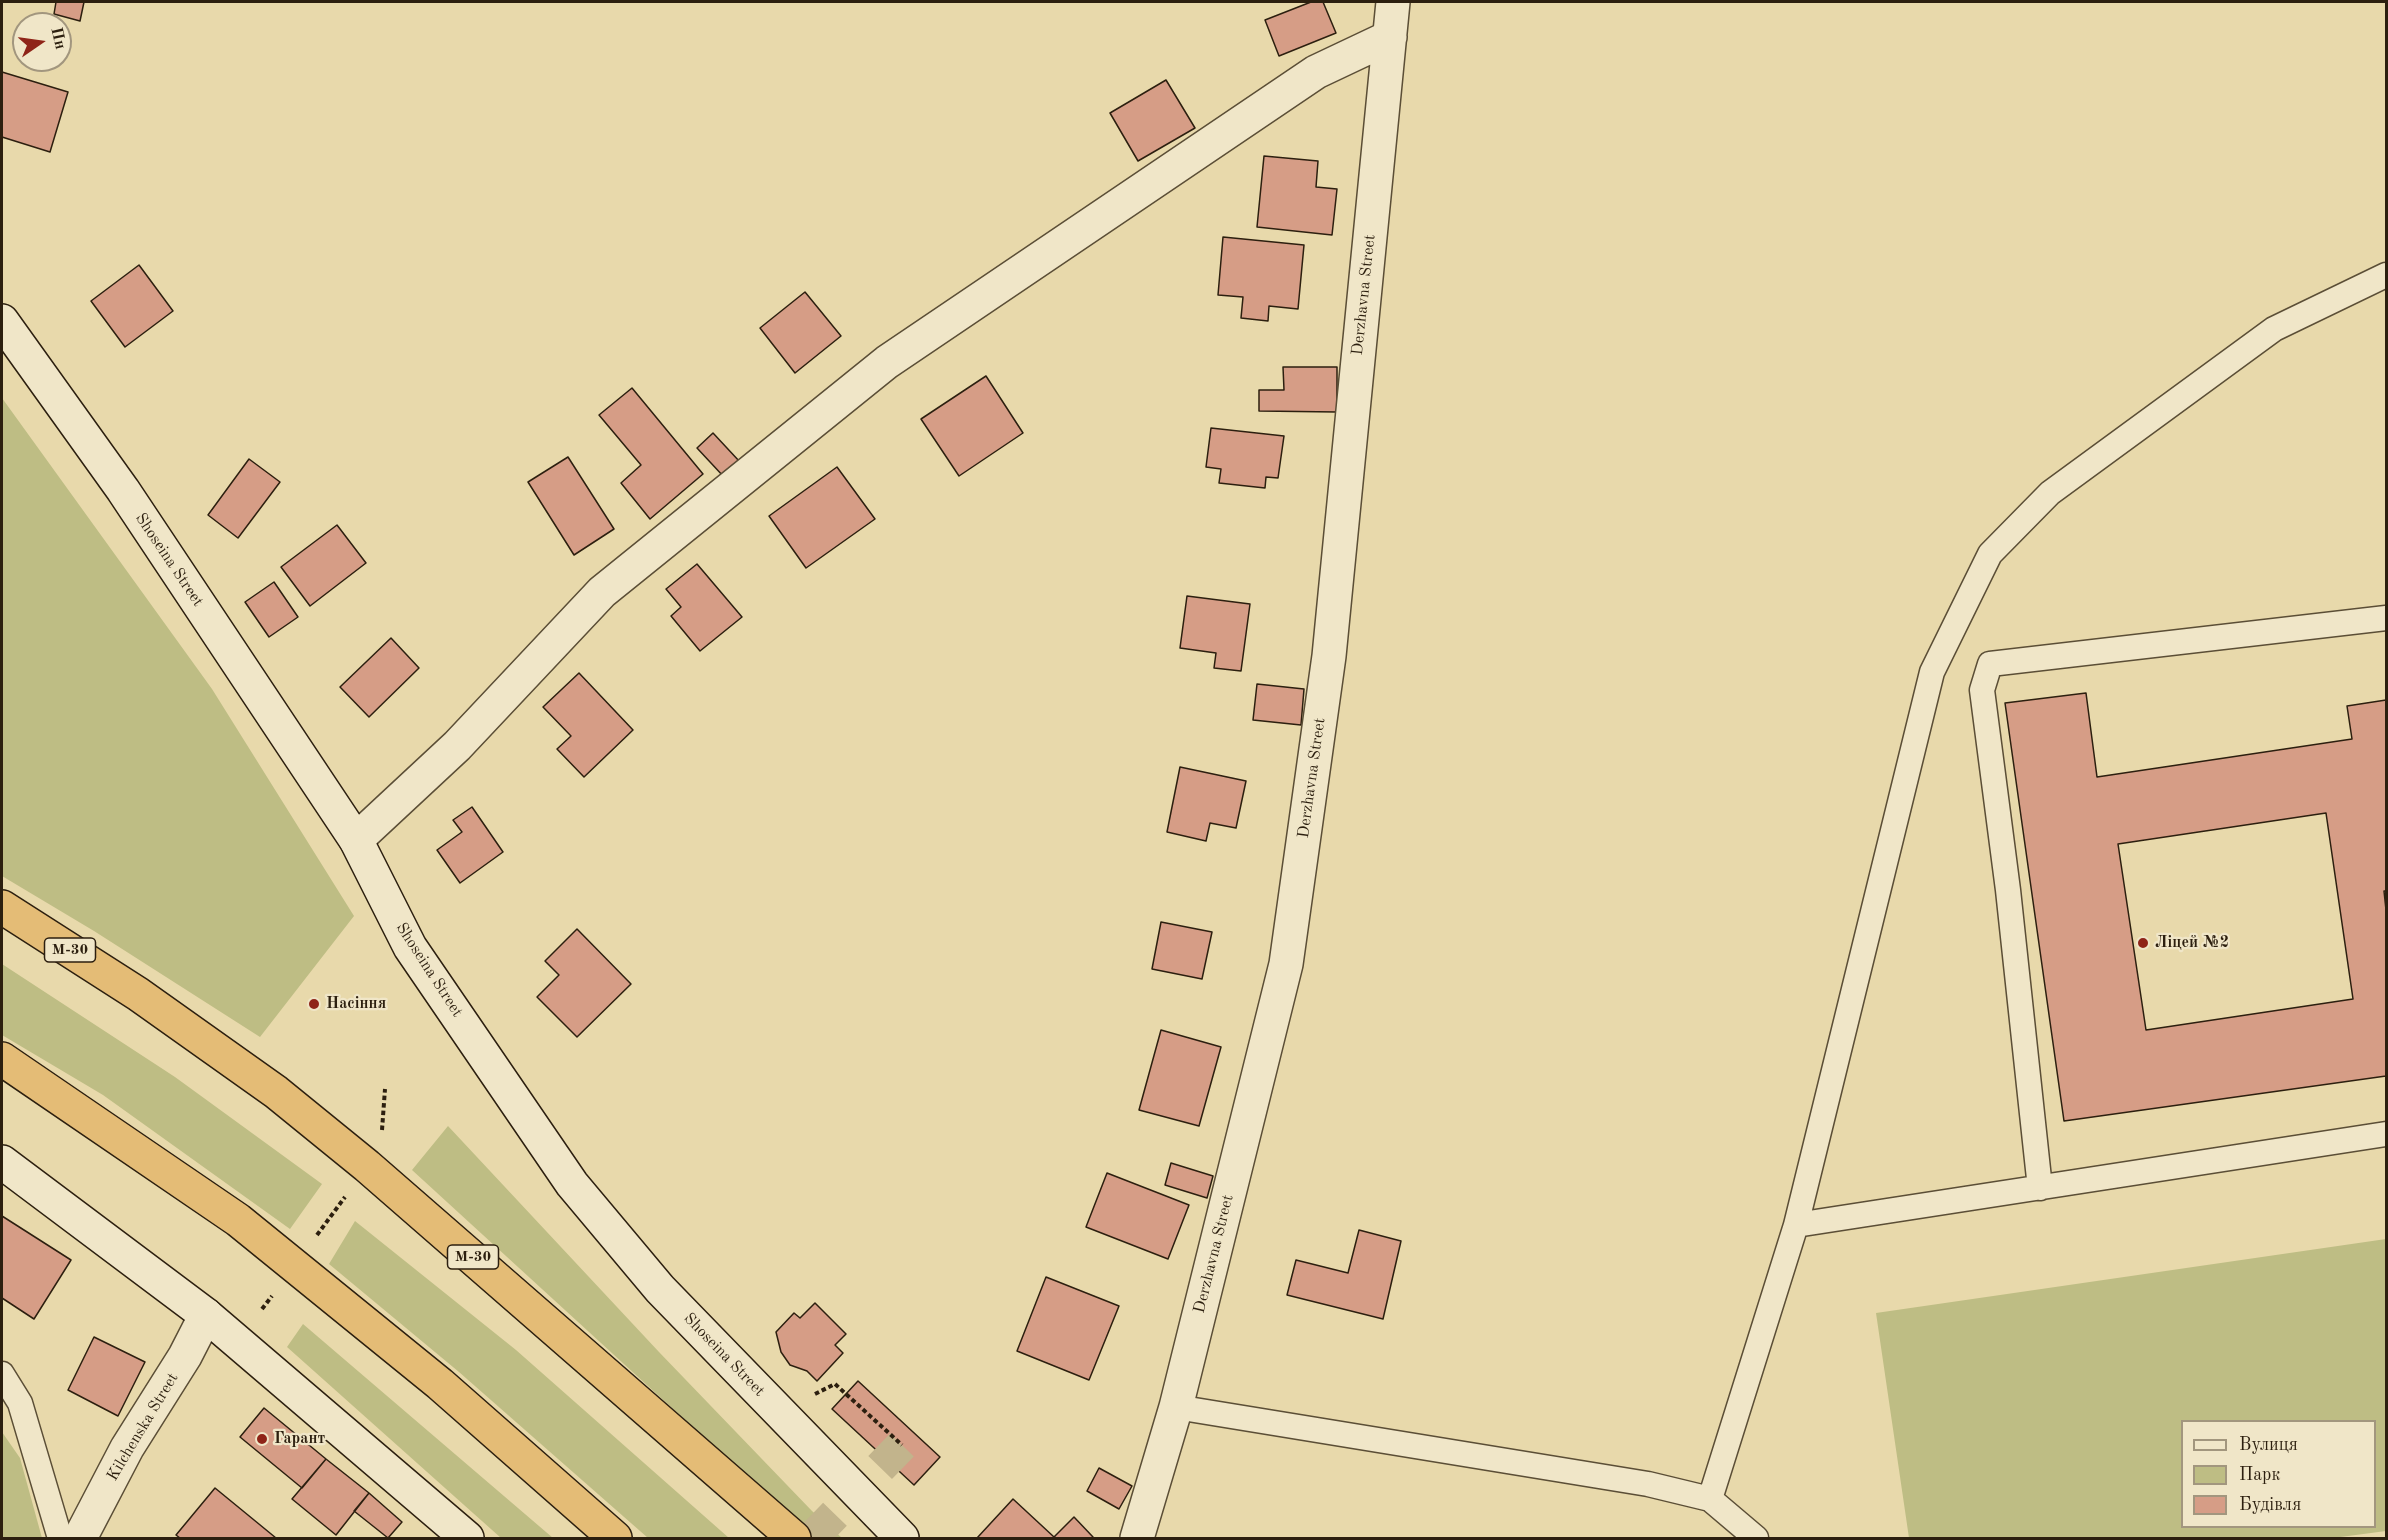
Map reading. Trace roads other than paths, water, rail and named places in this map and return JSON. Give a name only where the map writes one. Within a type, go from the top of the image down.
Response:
[{"type":"highway","name":"М-30","points":[[2,907],[138,994],[276,1092],[367,1166],[794,1539]]},
{"type":"highway","points":[[2,1059],[238,1220],[440,1384],[615,1539]]},
{"type":"street","name":"Derzhavna Street","points":[[1137,1539],[1176,1407],[1286,964],[1329,656],[1393,2]]},
{"type":"street","points":[[356,840],[458,746],[602,591],[887,362],[1316,72],[1390,37]]},
{"type":"street","name":"Shoseina Street","points":[[2,321],[123,490],[356,840],[410,947],[572,1184],[660,1289],[902,1539]]},
{"type":"street","points":[[2,1162],[206,1315],[467,1539]]},
{"type":"street","name":"Kilchenska Street","points":[[80,1539],[127,1448],[185,1356],[206,1315]]},
{"type":"lane","points":[[1710,1499],[1796,1225],[1932,672],[1990,554],[2050,493],[2274,329],[2386,275]]},
{"type":"lane","points":[[2040,1188],[2008,890],[1982,690],[1990,664],[2386,618]]},
{"type":"lane","points":[[1796,1225],[2386,1134]]},
{"type":"lane","points":[[2,1374],[20,1403],[60,1539]]},
{"type":"lane","points":[[1176,1407],[1648,1484],[1710,1499],[1756,1539]]},
{"type":"tunnel","points":[[812,1538],[902,1445]]},
{"type":"place","name":"Ліцей №2","points":[[2143,943]]},
{"type":"place","name":"Насіння","points":[[314,1004]]},
{"type":"place","name":"Гарант","points":[[262,1439]]}]
